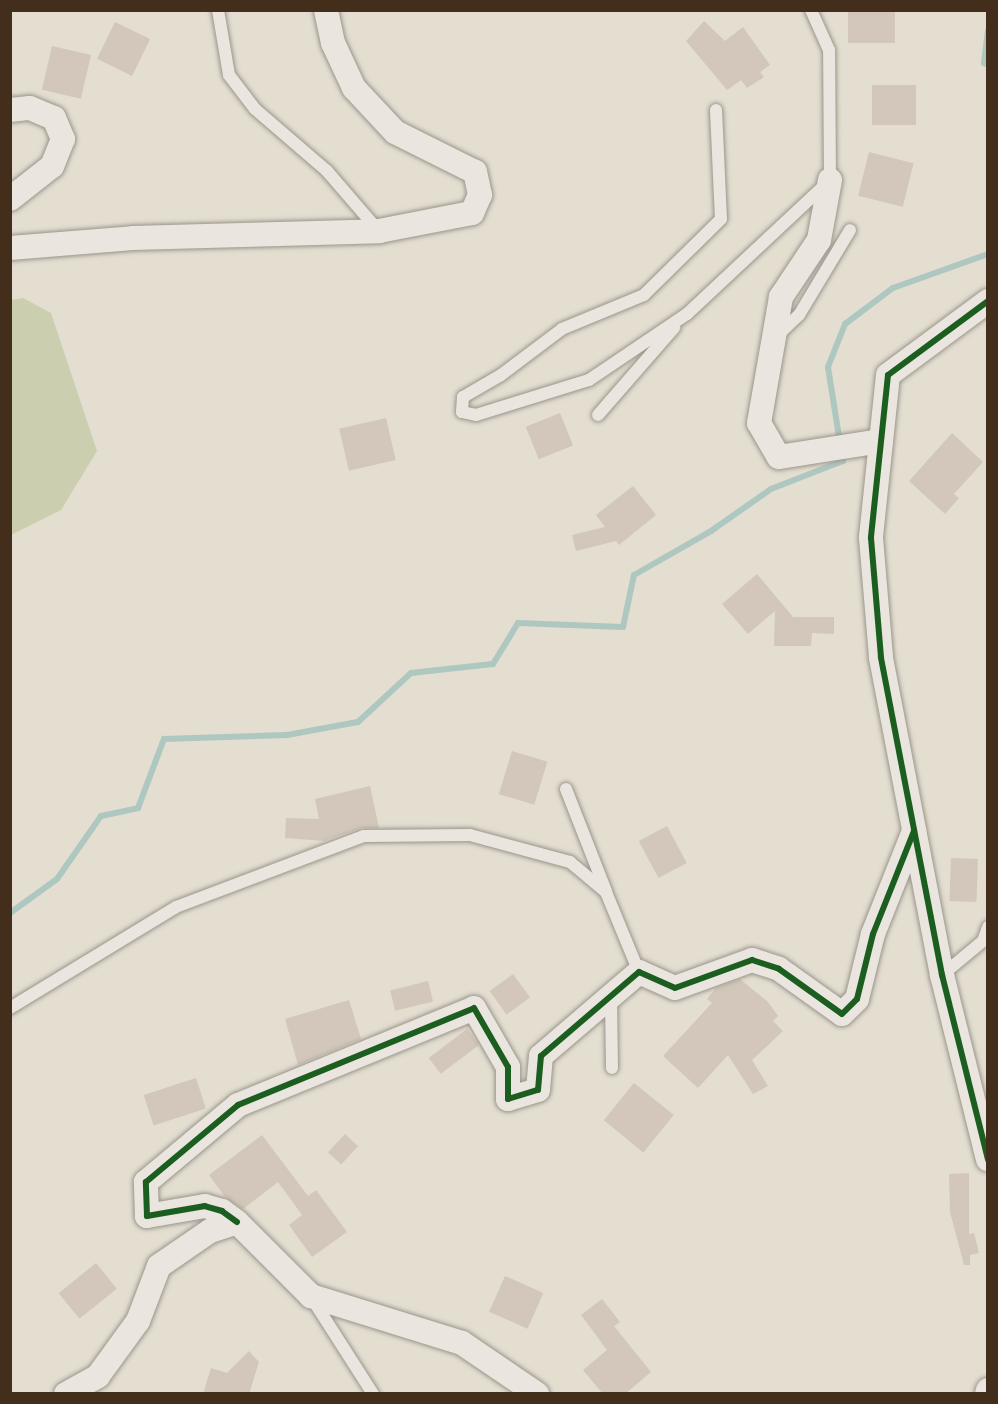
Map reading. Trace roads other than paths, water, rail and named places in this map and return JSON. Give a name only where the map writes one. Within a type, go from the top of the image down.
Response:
[{"type":"street","points":[[10,248],[133,238],[379,231],[472,213],[480,195],[475,172],[395,132],[354,88],[333,43],[326,10]]},
{"type":"street","points":[[10,110],[30,108],[54,118],[63,139],[52,166],[10,199]]},
{"type":"street","points":[[830,180],[819,240],[781,297],[759,423],[779,457],[881,441]]},
{"type":"street","points":[[987,301],[888,375],[872,538],[881,658],[942,975],[987,1159]]},
{"type":"street","points":[[537,1394],[462,1343],[311,1296],[237,1222],[222,1211],[206,1206],[147,1216],[146,1182],[238,1105],[474,1008],[507,1067],[508,1099],[538,1090],[541,1056],[639,972],[675,988],[752,960],[779,969],[842,1014],[857,999],[873,934],[914,831]]},
{"type":"street","points":[[66,1394],[98,1376],[132,1330],[159,1266],[210,1231],[237,1222]]},
{"type":"lane","points":[[218,10],[229,75],[255,109],[327,171],[379,231]]},
{"type":"lane","points":[[598,415],[687,314],[830,180],[829,50],[811,10]]},
{"type":"lane","points":[[687,314],[589,380],[476,415],[462,412],[463,398],[501,375],[562,329],[644,295],[721,219],[716,110]]},
{"type":"lane","points":[[772,340],[798,315],[850,230]]},
{"type":"lane","points":[[566,789],[639,972]]},
{"type":"lane","points":[[10,1008],[176,907],[364,836],[470,835],[570,862],[606,892]]},
{"type":"lane","points":[[942,975],[982,941],[987,927]]},
{"type":"lane","points":[[610,995],[612,1068]]},
{"type":"lane","points":[[311,1296],[374,1394]]},
{"type":"waterway","points":[[988,30],[984,63],[988,65]]},
{"type":"waterway","points":[[840,443],[828,367],[845,324],[893,288],[988,254]]},
{"type":"waterway","points":[[10,913],[57,879],[101,816],[138,808],[164,739],[287,735],[358,722],[411,673],[493,664],[518,623],[623,627],[634,575],[711,531],[771,489],[843,461],[842,453]]}]
